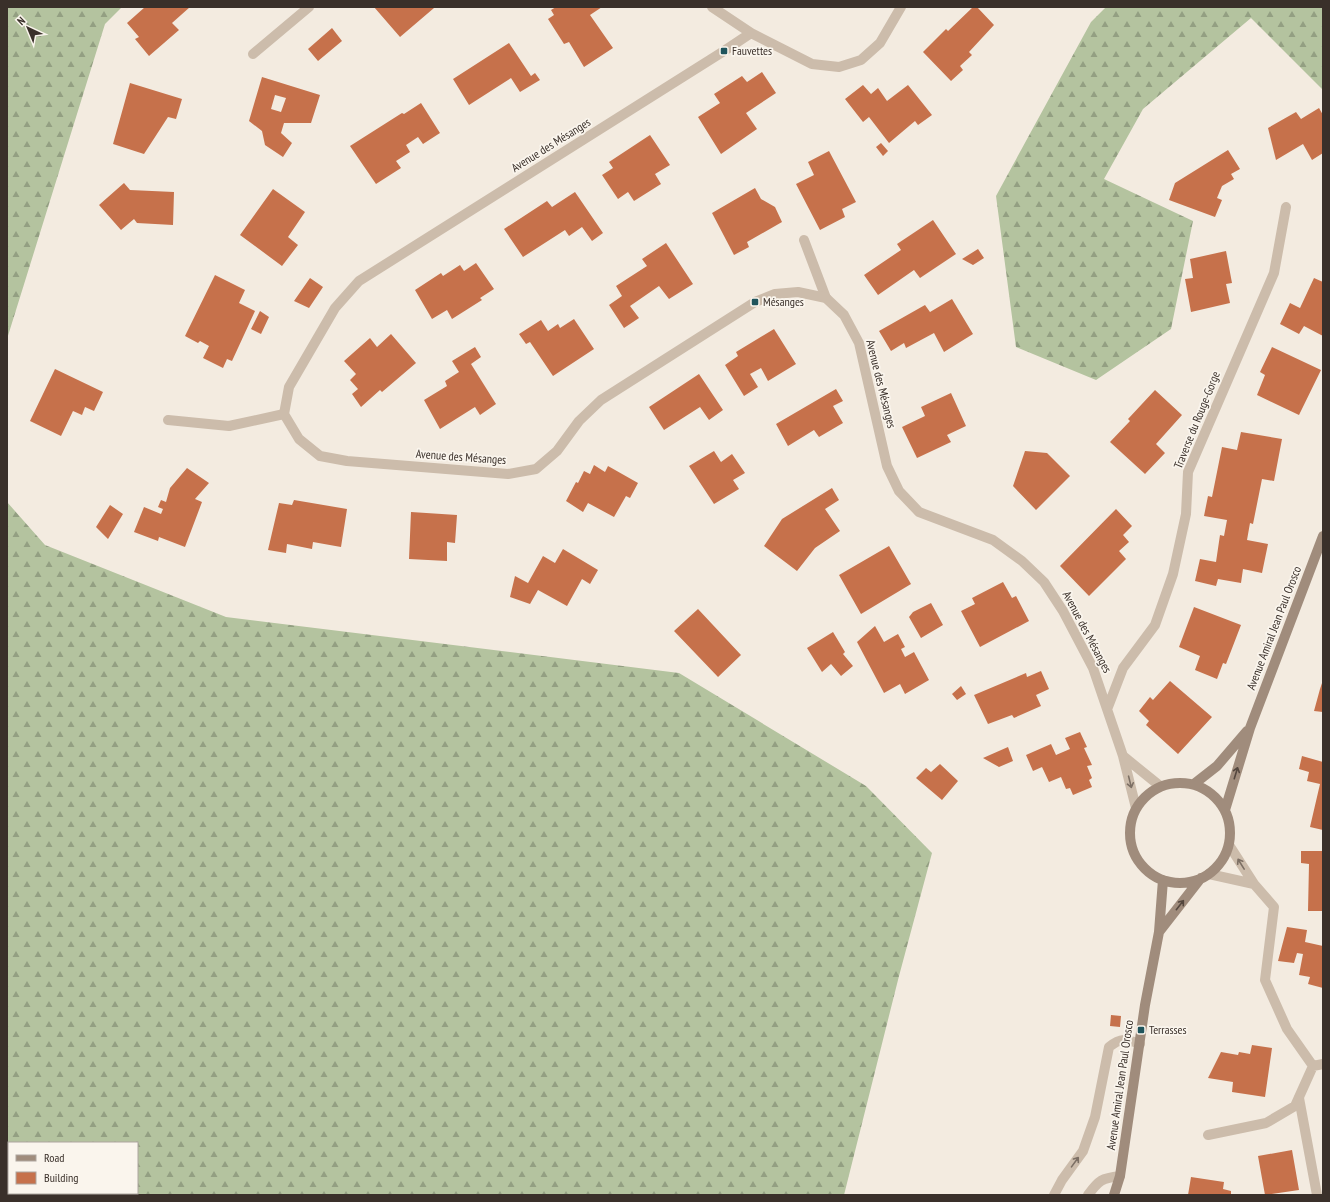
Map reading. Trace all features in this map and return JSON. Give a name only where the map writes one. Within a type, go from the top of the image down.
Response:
[{"type":"street","points":[[253,54],[309,7]]},
{"type":"street","points":[[712,7],[751,33],[812,64],[839,67],[861,60],[880,42],[902,7]]},
{"type":"street","name":"Avenue des Mésanges","points":[[751,33],[359,281],[335,308],[289,387],[284,414],[299,439],[320,456],[348,461],[508,474],[536,469],[557,450],[579,421],[601,400],[755,302],[775,294],[798,292],[826,298],[844,315],[859,343],[887,466],[899,491],[919,512],[993,540],[1022,561],[1044,582],[1063,611],[1093,668],[1108,707],[1123,756],[1136,808]]},
{"type":"street","name":"Traverse du Rouge-Gorge","points":[[1108,707],[1123,668],[1156,625],[1174,574],[1186,514],[1188,472],[1274,273],[1286,207]]},
{"type":"street","points":[[804,240],[826,298]]},
{"type":"street","points":[[168,420],[229,426],[284,414]]},
{"type":"street","name":"Avenue Amiral Jean Paul Orosco","points":[[1225,810],[1250,728],[1323,536]]},
{"type":"street","points":[[1194,784],[1217,766],[1250,728]]},
{"type":"street","points":[[1123,756],[1160,786]]},
{"type":"street","points":[[1159,932],[1205,876],[1218,866],[1225,856],[1229,845],[1230,827],[1225,810],[1218,799],[1207,790],[1194,784],[1177,782],[1160,786],[1146,795],[1136,808],[1131,821],[1130,836],[1133,850],[1140,863],[1150,873],[1163,880],[1188,882],[1205,876],[1254,884]]},
{"type":"street","points":[[1229,845],[1254,884],[1274,907],[1265,980],[1287,1029],[1312,1066]]},
{"type":"street","name":"Avenue Amiral Jean Paul Orosco","points":[[1114,1195],[1120,1176],[1159,932],[1163,880]]},
{"type":"street","points":[[1054,1195],[1062,1180],[1083,1151],[1095,1117],[1109,1047],[1117,1041],[1126,1039],[1140,1044]]},
{"type":"street","points":[[1312,1066],[1323,1064]]},
{"type":"street","points":[[1208,1135],[1266,1123],[1295,1106],[1312,1066]]},
{"type":"street","points":[[1299,1098],[1317,1195]]},
{"type":"street","points":[[1088,1195],[1096,1184],[1105,1178],[1120,1176]]},
{"type":"green space","points":[[7,7],[122,7],[105,24],[7,339]]},
{"type":"green space","points":[[1106,7],[1323,7],[1323,90],[1251,18],[1143,109],[1104,179],[1193,221],[1171,329],[1096,380],[1016,347],[996,196],[1091,22]]},
{"type":"green space","points":[[7,502],[45,545],[226,617],[679,673],[866,786],[932,853],[899,976],[844,1195],[7,1195]]},
{"type":"building","points":[[145,7],[190,7],[172,23],[179,30],[149,56],[135,39],[139,37],[127,23]]},
{"type":"building","points":[[374,7],[433,7],[434,8],[400,37]]},
{"type":"building","points":[[556,7],[602,7],[590,15],[613,48],[584,67],[569,42],[564,44],[548,19],[554,15],[551,10]]},
{"type":"building","points":[[973,7],[977,7],[994,25],[969,52],[972,55],[960,66],[963,70],[951,81],[923,52],[946,29],[948,31]]},
{"type":"building","points":[[332,28],[342,41],[318,61],[308,49]]},
{"type":"building","points":[[509,43],[531,76],[535,73],[540,80],[520,92],[511,78],[469,105],[453,79]]},
{"type":"building","points":[[762,72],[776,93],[746,113],[757,129],[721,154],[698,117],[720,103],[714,94],[742,76],[747,82]]},
{"type":"building","points":[[262,77],[320,95],[311,123],[284,123],[281,133],[292,143],[283,157],[265,145],[262,131],[249,121]],"holes":[[[275,95],[286,98],[281,112],[271,109]]]},
{"type":"building","points":[[130,83],[182,99],[176,119],[168,117],[144,154],[113,144]]},
{"type":"building","points":[[863,85],[871,94],[878,88],[887,101],[908,85],[932,115],[918,125],[915,121],[889,143],[869,117],[863,122],[845,99]]},
{"type":"building","points":[[421,103],[440,133],[423,144],[418,137],[406,145],[410,152],[396,161],[401,168],[376,184],[350,146],[402,113],[404,114]]},
{"type":"building","points":[[1319,108],[1323,115],[1323,153],[1312,160],[1303,144],[1276,160],[1268,128],[1296,112],[1301,119]]},
{"type":"building","points":[[650,135],[670,165],[655,174],[661,184],[634,201],[628,192],[618,199],[602,175],[613,168],[609,162]]},
{"type":"building","points":[[881,143],[888,151],[883,156],[876,147]]},
{"type":"building","points":[[1228,150],[1240,169],[1231,174],[1234,179],[1222,186],[1217,198],[1222,200],[1215,217],[1169,200],[1175,183]]},
{"type":"building","points":[[829,151],[856,202],[842,209],[845,217],[820,230],[796,184],[814,175],[808,162]]},
{"type":"building","points":[[124,183],[130,190],[174,192],[173,225],[137,223],[134,219],[121,230],[99,205]]},
{"type":"building","points":[[755,188],[761,199],[775,207],[782,222],[747,242],[749,247],[734,255],[712,213]]},
{"type":"building","points":[[273,189],[305,212],[288,237],[298,245],[282,266],[240,235]]},
{"type":"building","points":[[575,192],[603,233],[592,241],[582,227],[569,236],[565,230],[523,257],[504,229],[547,201],[552,207]]},
{"type":"building","points":[[933,220],[956,254],[920,278],[914,270],[878,295],[864,275],[901,250],[897,244]]},
{"type":"building","points":[[666,243],[693,284],[669,299],[659,286],[630,306],[639,318],[624,328],[609,305],[622,296],[616,286],[647,266],[642,259]]},
{"type":"building","points":[[978,249],[984,258],[973,265],[962,259]]},
{"type":"building","points":[[1226,251],[1232,283],[1226,284],[1230,303],[1191,312],[1185,279],[1193,278],[1190,259]]},
{"type":"building","points":[[476,263],[494,289],[480,298],[482,300],[452,319],[447,310],[432,319],[415,290],[441,273],[443,276],[460,265],[464,271]]},
{"type":"building","points":[[215,275],[245,290],[239,303],[255,311],[232,361],[227,359],[223,368],[203,358],[209,346],[200,341],[198,343],[185,336]]},
{"type":"building","points":[[310,278],[323,287],[309,308],[294,301]]},
{"type":"building","points":[[1314,278],[1323,282],[1323,336],[1304,326],[1299,334],[1280,324],[1290,303],[1300,308]]},
{"type":"building","points":[[952,299],[973,334],[944,352],[934,333],[906,348],[904,343],[891,351],[879,331],[925,305],[930,312]]},
{"type":"building","points":[[260,311],[269,317],[261,334],[251,329]]},
{"type":"building","points":[[574,319],[594,349],[553,376],[530,342],[526,344],[519,334],[541,320],[548,331],[558,324],[560,328]]},
{"type":"building","points":[[774,329],[796,364],[768,381],[761,368],[750,374],[758,387],[744,396],[725,365],[738,356],[736,352]]},
{"type":"building","points":[[391,334],[416,363],[382,392],[380,390],[361,407],[352,394],[358,389],[350,380],[356,374],[344,361],[370,338],[377,347]]},
{"type":"building","points":[[475,347],[481,357],[471,364],[496,404],[480,415],[475,407],[440,429],[424,400],[447,386],[445,381],[459,372],[452,361]]},
{"type":"building","points":[[1272,347],[1321,370],[1299,415],[1257,395],[1265,375],[1260,372]]},
{"type":"building","points":[[55,369],[103,392],[94,411],[85,407],[82,415],[73,411],[61,436],[30,421]]},
{"type":"building","points":[[699,374],[723,410],[709,420],[700,407],[664,430],[649,407]]},
{"type":"building","points":[[836,389],[843,401],[833,406],[843,423],[819,437],[814,430],[788,446],[776,424]]},
{"type":"building","points":[[1155,390],[1182,415],[1156,444],[1165,453],[1145,474],[1110,442],[1130,421],[1128,419]]},
{"type":"building","points":[[951,393],[966,426],[947,435],[951,442],[917,458],[902,427],[925,416],[921,407]]},
{"type":"building","points":[[1241,432],[1282,439],[1274,481],[1262,479],[1253,524],[1250,523],[1247,540],[1268,544],[1262,573],[1243,569],[1241,583],[1218,579],[1216,586],[1195,581],[1200,559],[1216,562],[1220,535],[1224,536],[1227,520],[1204,516],[1208,496],[1212,497],[1222,447],[1237,450]]},
{"type":"building","points":[[714,451],[721,462],[732,454],[745,473],[733,480],[739,489],[714,504],[689,466]]},
{"type":"building","points":[[1025,451],[1047,453],[1070,476],[1036,510],[1013,486]]},
{"type":"building","points":[[594,465],[605,472],[608,466],[638,483],[630,498],[626,496],[614,517],[588,503],[583,512],[566,501],[576,482],[578,483],[584,471],[590,474]]},
{"type":"building","points":[[187,468],[209,483],[195,499],[202,502],[185,547],[159,537],[158,541],[134,532],[144,507],[161,514],[163,509],[158,507],[161,500],[166,502],[170,488]]},
{"type":"building","points":[[832,488],[839,500],[825,509],[840,531],[815,548],[797,571],[764,546],[782,519]]},
{"type":"building","points":[[294,500],[347,509],[341,547],[313,542],[312,549],[287,544],[286,553],[268,550],[279,503],[292,505]]},
{"type":"building","points":[[110,505],[123,514],[108,539],[96,527]]},
{"type":"building","points":[[1116,509],[1132,526],[1123,535],[1129,542],[1119,551],[1126,559],[1089,596],[1060,566]]},
{"type":"building","points":[[411,512],[457,515],[455,543],[447,542],[447,561],[409,559]]},
{"type":"building","points":[[889,546],[911,584],[861,614],[839,575]]},
{"type":"building","points":[[563,549],[598,570],[590,584],[582,579],[567,606],[538,590],[530,604],[510,597],[515,576],[528,583],[543,556],[555,563]]},
{"type":"building","points":[[1003,582],[1012,598],[1016,596],[1029,621],[980,647],[961,611],[975,604],[972,598]]},
{"type":"building","points":[[931,603],[943,625],[921,638],[909,617],[913,612]]},
{"type":"building","points":[[1194,607],[1241,625],[1226,664],[1223,663],[1217,679],[1195,670],[1200,656],[1179,647]]},
{"type":"building","points":[[698,609],[741,655],[718,677],[674,631]]},
{"type":"building","points":[[875,626],[884,642],[898,634],[905,647],[901,649],[905,657],[914,652],[929,680],[905,694],[900,684],[884,693],[857,642]]},
{"type":"building","points":[[833,632],[845,652],[843,654],[853,666],[841,676],[831,664],[822,672],[807,648]]},
{"type":"building","points":[[1041,671],[1049,689],[1036,695],[1041,706],[1014,718],[1012,715],[988,724],[974,695],[1026,673],[1027,677]]},
{"type":"building","points":[[1323,680],[1323,712],[1314,711],[1320,689]]},
{"type":"building","points":[[1170,681],[1212,717],[1178,754],[1146,725],[1149,721],[1139,711],[1150,697],[1153,700]]},
{"type":"building","points":[[961,686],[966,694],[957,700],[952,694]]},
{"type":"building","points":[[1080,732],[1087,747],[1084,748],[1092,765],[1087,766],[1092,778],[1089,780],[1092,787],[1073,795],[1070,788],[1066,789],[1061,777],[1049,782],[1042,767],[1033,771],[1026,755],[1051,744],[1056,755],[1070,749],[1065,738]]},
{"type":"building","points":[[1008,747],[1013,761],[999,767],[983,758]]},
{"type":"building","points":[[1302,756],[1323,762],[1323,830],[1310,827],[1320,784],[1307,781],[1309,772],[1299,769]]},
{"type":"building","points":[[940,764],[958,781],[942,800],[916,778],[926,768],[931,772]]},
{"type":"building","points":[[1301,851],[1323,851],[1323,911],[1308,911],[1309,864],[1301,863]]},
{"type":"building","points":[[1287,927],[1307,930],[1305,942],[1323,946],[1323,988],[1308,984],[1310,977],[1299,975],[1303,954],[1297,953],[1294,963],[1278,961]]},
{"type":"building","points":[[1111,1015],[1121,1016],[1120,1027],[1110,1026]]},
{"type":"building","points":[[1252,1045],[1272,1048],[1265,1097],[1232,1092],[1233,1082],[1208,1078],[1221,1052],[1238,1055],[1239,1052],[1250,1054]]},
{"type":"building","points":[[1292,1150],[1299,1190],[1265,1195],[1258,1156]]},
{"type":"building","points":[[1191,1177],[1224,1182],[1223,1189],[1231,1191],[1231,1195],[1188,1195]]},
{"type":"place","name":"Fauvettes","points":[[724,51]]},
{"type":"place","name":"Mésanges","points":[[755,302]]},
{"type":"place","name":"Terrasses","points":[[1141,1030]]}]
